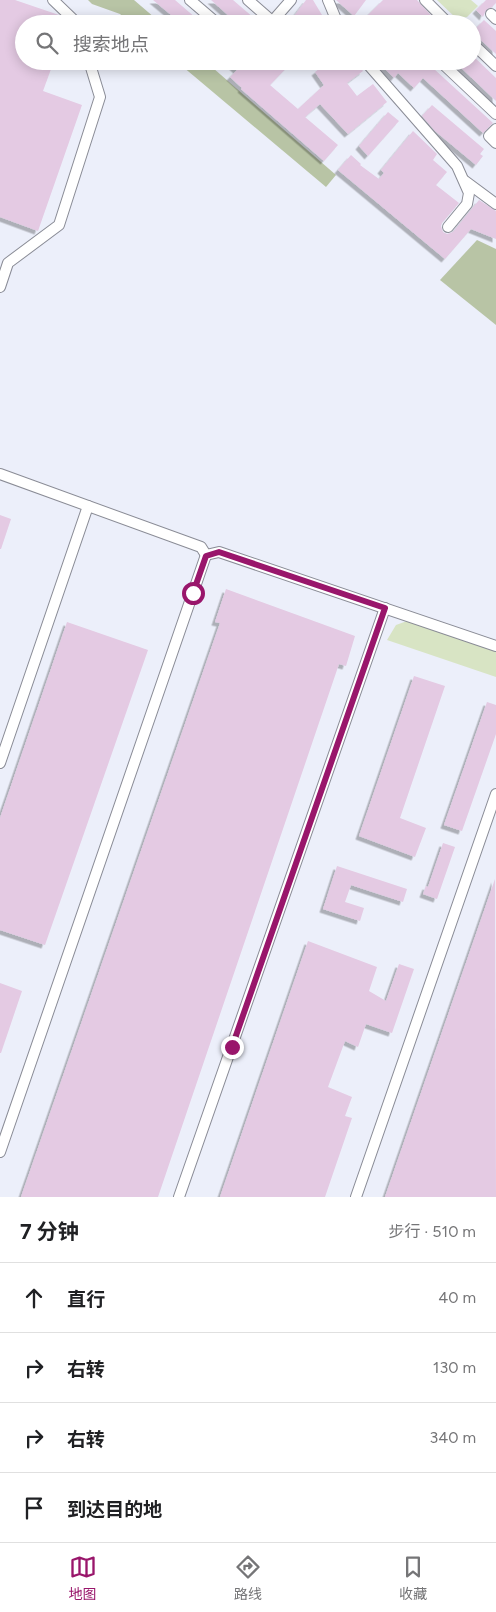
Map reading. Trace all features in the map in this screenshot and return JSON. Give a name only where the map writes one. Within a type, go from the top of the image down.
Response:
[{"type":"street","points":[[53,0],[69,15]]},
{"type":"street","points":[[190,0],[208,15]]},
{"type":"street","points":[[248,0],[263,15]]},
{"type":"street","points":[[278,15],[291,0]]},
{"type":"street","points":[[328,0],[334,15]]},
{"type":"street","points":[[425,0],[440,15]]},
{"type":"street","points":[[481,52],[496,66]]},
{"type":"street","points":[[0,287],[8,263],[60,225],[100,98],[92,70]]},
{"type":"street","points":[[373,70],[409,110],[421,127],[444,150],[457,166],[464,180],[469,193],[467,204],[448,227]]},
{"type":"street","points":[[449,70],[496,114]]},
{"type":"street","points":[[496,129],[489,136],[496,143]]},
{"type":"street","points":[[464,180],[496,204]]},
{"type":"street","points":[[0,474],[201,547],[206,556],[0,1152]]},
{"type":"street","points":[[0,763],[88,506]]},
{"type":"street","points":[[206,556],[219,552],[496,646]]},
{"type":"street","points":[[179,1197],[385,608]]},
{"type":"street","points":[[356,1197],[496,794]]},
{"type":"green space","points":[[88,0],[134,0],[152,15],[121,15],[92,4]]},
{"type":"green space","points":[[437,0],[471,0],[478,6],[469,15],[453,15]]},
{"type":"green space","points":[[187,70],[215,70],[336,175],[326,187]]},
{"type":"green space","points":[[477,240],[496,249],[496,325],[440,280]]},
{"type":"green space","points":[[407,621],[496,651],[496,677],[387,640],[396,625]]},
{"type":"building","points":[[0,0],[15,0],[59,15],[15,15],[15,70],[51,70],[43,91],[82,105],[38,231],[0,217]]},
{"type":"building","points":[[153,0],[175,0],[192,15],[171,15]]},
{"type":"building","points":[[211,0],[233,0],[250,15],[228,15]]},
{"type":"building","points":[[306,0],[313,0],[322,15],[295,15]]},
{"type":"building","points":[[336,0],[366,0],[353,15]]},
{"type":"building","points":[[383,0],[417,0],[431,15],[368,15]]},
{"type":"building","points":[[486,0],[496,0],[496,3],[486,10],[483,17],[476,10]]},
{"type":"building","points":[[484,20],[496,31],[496,54],[481,40],[481,23]]},
{"type":"building","points":[[481,64],[496,78],[496,101],[463,70],[481,70]]},
{"type":"building","points":[[237,70],[284,70],[270,85],[298,109],[324,85],[315,72],[318,70],[362,70],[347,83],[357,96],[373,84],[387,102],[348,134],[320,104],[305,117],[338,145],[324,161],[241,89],[230,77]]},
{"type":"building","points":[[386,70],[435,70],[493,123],[483,133],[423,78],[414,88],[398,73],[394,78]]},
{"type":"building","points":[[432,105],[484,149],[480,154],[483,156],[476,165],[435,131],[422,116]]},
{"type":"building","points":[[388,112],[399,121],[368,156],[359,146]]},
{"type":"building","points":[[413,131],[437,154],[433,160],[447,172],[436,185],[459,203],[442,223],[443,232],[447,234],[453,232],[479,200],[496,211],[496,239],[471,229],[445,259],[338,170],[351,155],[360,165],[379,179],[384,173],[381,170]]},
{"type":"building","points":[[0,515],[11,519],[1,549],[0,549]]},
{"type":"building","points":[[226,589],[355,636],[346,666],[339,664],[158,1197],[21,1197],[220,623],[215,622]]},
{"type":"building","points":[[67,622],[148,650],[45,945],[0,930],[0,818]]},
{"type":"building","points":[[414,676],[445,686],[400,818],[426,828],[415,857],[359,836]]},
{"type":"building","points":[[487,702],[496,705],[496,734],[462,831],[444,825]]},
{"type":"building","points":[[443,843],[455,847],[437,899],[423,894],[426,886],[428,887]]},
{"type":"building","points":[[337,866],[407,889],[403,902],[351,885],[345,902],[364,908],[360,921],[323,909]]},
{"type":"building","points":[[495,879],[496,1197],[385,1197]]},
{"type":"building","points":[[308,941],[377,967],[369,991],[386,1001],[399,964],[414,969],[392,1033],[366,1024],[358,1047],[345,1041],[328,1087],[352,1097],[345,1116],[352,1118],[325,1197],[220,1197]]},
{"type":"building","points":[[0,983],[22,991],[1,1053],[0,1053]]},
{"type":"route","points":[[193,593],[206,556],[219,552],[385,608],[232,1047]]}]
